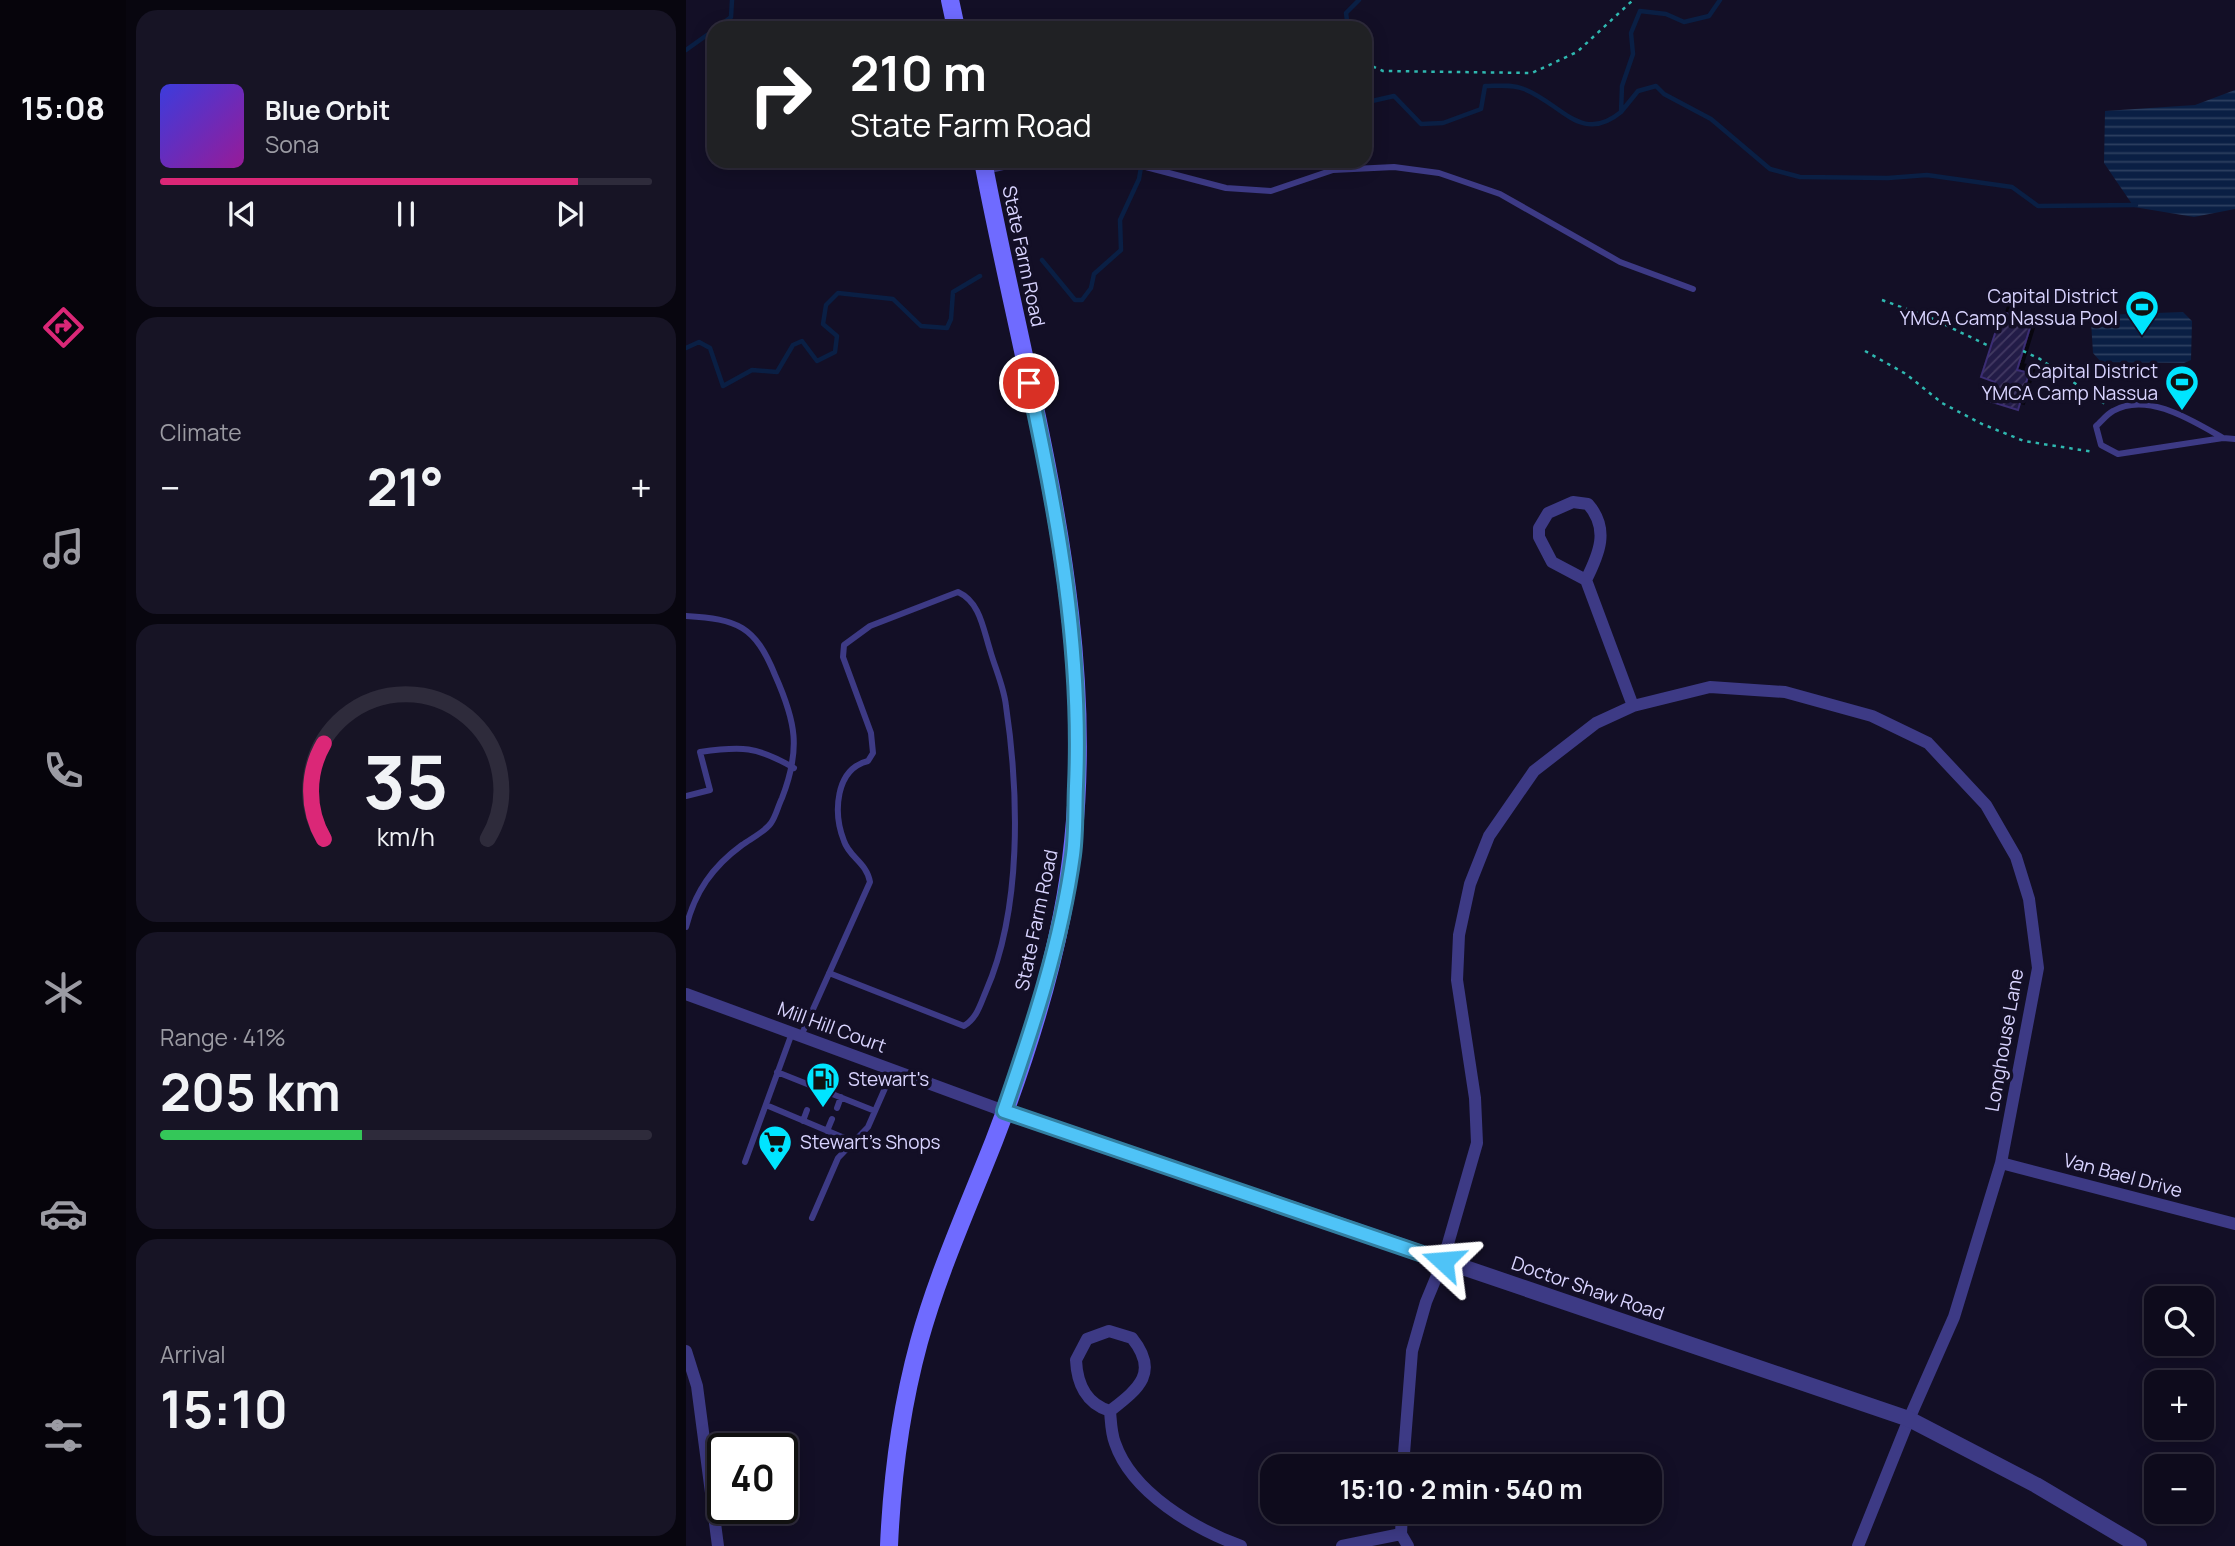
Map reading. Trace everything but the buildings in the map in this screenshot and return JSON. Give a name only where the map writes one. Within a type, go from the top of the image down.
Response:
[{"type":"main road","points":[[950,0],[955,21]]},
{"type":"main road","name":"State Farm Road","points":[[889,1546],[891,1498],[900,1431],[920,1341],[1042,998],[1062,918],[1073,853],[1079,729],[1072,623],[1051,483],[984,168]]},
{"type":"street","points":[[1586,580],[1602,538],[1601,523],[1588,504],[1573,502],[1548,513],[1539,528],[1539,537],[1552,562],[1586,580],[1633,706]]},
{"type":"street","name":"Longhouse Lane","points":[[1404,1454],[1412,1351],[1426,1302],[1443,1261],[1477,1143],[1475,1098],[1457,980],[1459,935],[1470,884],[1489,836],[1534,771],[1588,728],[1633,706],[1710,687],[1785,692],[1872,716],[1928,743],[1986,805],[2016,857],[2029,899],[2038,968],[2001,1163],[1954,1317],[1858,1546]]},
{"type":"street","name":"Mill Hill Court","points":[[686,994],[1004,1111]]},
{"type":"street","name":"Doctor Shaw Road","points":[[1004,1111],[1909,1419],[2036,1485],[2139,1546]]},
{"type":"street","name":"Van Bael Drive","points":[[2001,1163],[2235,1224]]},
{"type":"street","points":[[1109,1331],[1132,1338],[1145,1364],[1142,1383],[1110,1411],[1093,1403],[1084,1391],[1076,1360],[1087,1339],[1109,1331]]},
{"type":"street","points":[[686,1351],[697,1386],[718,1546]]},
{"type":"street","points":[[1110,1411],[1115,1443],[1132,1472],[1174,1513],[1207,1533],[1241,1546]]},
{"type":"street","points":[[1401,1524],[1401,1534],[1408,1546]]},
{"type":"street","points":[[1342,1546],[1401,1534]]},
{"type":"lane","points":[[1144,168],[1226,188],[1271,191],[1333,170],[1394,167],[1439,173],[1500,194],[1620,262],[1693,289]]},
{"type":"lane","points":[[2222,438],[2189,419],[2145,404],[2113,410],[2096,426],[2101,445],[2118,453],[2222,438],[2235,439]]},
{"type":"lane","points":[[745,1162],[777,1072],[829,973],[870,882],[868,871],[844,844],[839,820],[843,777],[854,765],[867,761],[873,753],[870,733],[843,657],[844,645],[870,626],[958,592],[970,597],[979,613],[1006,702],[1010,738],[1013,819],[1011,889],[996,968],[973,1021],[964,1027],[829,973]]},
{"type":"lane","points":[[686,616],[717,618],[742,626],[761,643],[777,678],[795,734],[794,768],[771,824],[738,848],[703,883],[693,899],[686,927]]},
{"type":"lane","points":[[686,796],[710,789],[700,752],[740,746],[768,753],[794,768]]},
{"type":"lane","points":[[686,894],[693,899]]},
{"type":"lane","points":[[812,1218],[838,1158],[868,1127],[893,1070]]},
{"type":"lane","points":[[777,1072],[875,1111]]},
{"type":"lane","points":[[812,1098],[816,1087]]},
{"type":"lane","points":[[837,1108],[841,1097]]},
{"type":"lane","points":[[766,1105],[854,1142]]},
{"type":"lane","points":[[803,1121],[807,1110]]},
{"type":"lane","points":[[827,1131],[832,1119]]},
{"type":"path","points":[[1372,66],[1383,71],[1532,73],[1577,51],[1633,0]]},
{"type":"path","points":[[1882,300],[1931,318],[1991,347]]},
{"type":"path","points":[[1865,351],[1906,374],[1942,403],[1982,424],[2036,444],[2071,451],[2118,453]]},
{"type":"path","points":[[2023,351],[2040,359],[2113,410]]},
{"type":"water","points":[[2235,90],[2235,209],[2194,217],[2134,207],[2104,163],[2105,111],[2195,105]]},
{"type":"water","name":"Capital District YMCA Camp Nassua Pool","points":[[2183,312],[2192,321],[2191,360],[2184,363],[2101,362],[2093,353],[2091,321],[2102,315]]},
{"type":"waterway","points":[[726,21],[731,17],[732,0]]},
{"type":"waterway","points":[[1347,21],[1346,13],[1359,0]]},
{"type":"waterway","points":[[1372,101],[1394,96],[1421,124],[1443,123],[1481,109],[1485,86],[1510,86],[1537,95],[1582,123],[1607,121],[1621,112],[1622,86],[1633,54],[1631,33],[1640,11],[1666,14],[1684,22],[1709,16],[1720,0]]},
{"type":"waterway","points":[[686,50],[707,35]]},
{"type":"waterway","points":[[1621,112],[1638,91],[1656,86],[1664,94],[1711,119],[1770,169],[1800,177],[1888,178],[1927,175],[2012,187],[2038,206],[2136,205]]},
{"type":"waterway","points":[[1042,260],[1075,300],[1082,300],[1091,288],[1094,274],[1121,250],[1120,220],[1139,179],[1141,168]]},
{"type":"waterway","points":[[686,348],[699,342],[710,348],[723,386],[752,370],[777,372],[793,345],[802,341],[817,361],[835,352],[837,336],[823,324],[826,305],[838,293],[893,299],[921,326],[947,328],[951,319],[953,292],[980,276]]},
{"type":"place","name":"Capital District YMCA Camp Nassua Pool","points":[[2142,337]]},
{"type":"place","name":"Capital District YMCA Camp Nassua","points":[[2182,412]]},
{"type":"place","name":"Stewart's","points":[[823,1109]]},
{"type":"place","name":"Stewart's Shops","points":[[775,1172]]},
{"type":"route","points":[[1029,383],[1051,483],[1067,585],[1077,678],[1079,729],[1073,853],[1062,918],[1042,998],[1004,1111],[1443,1261]]}]
